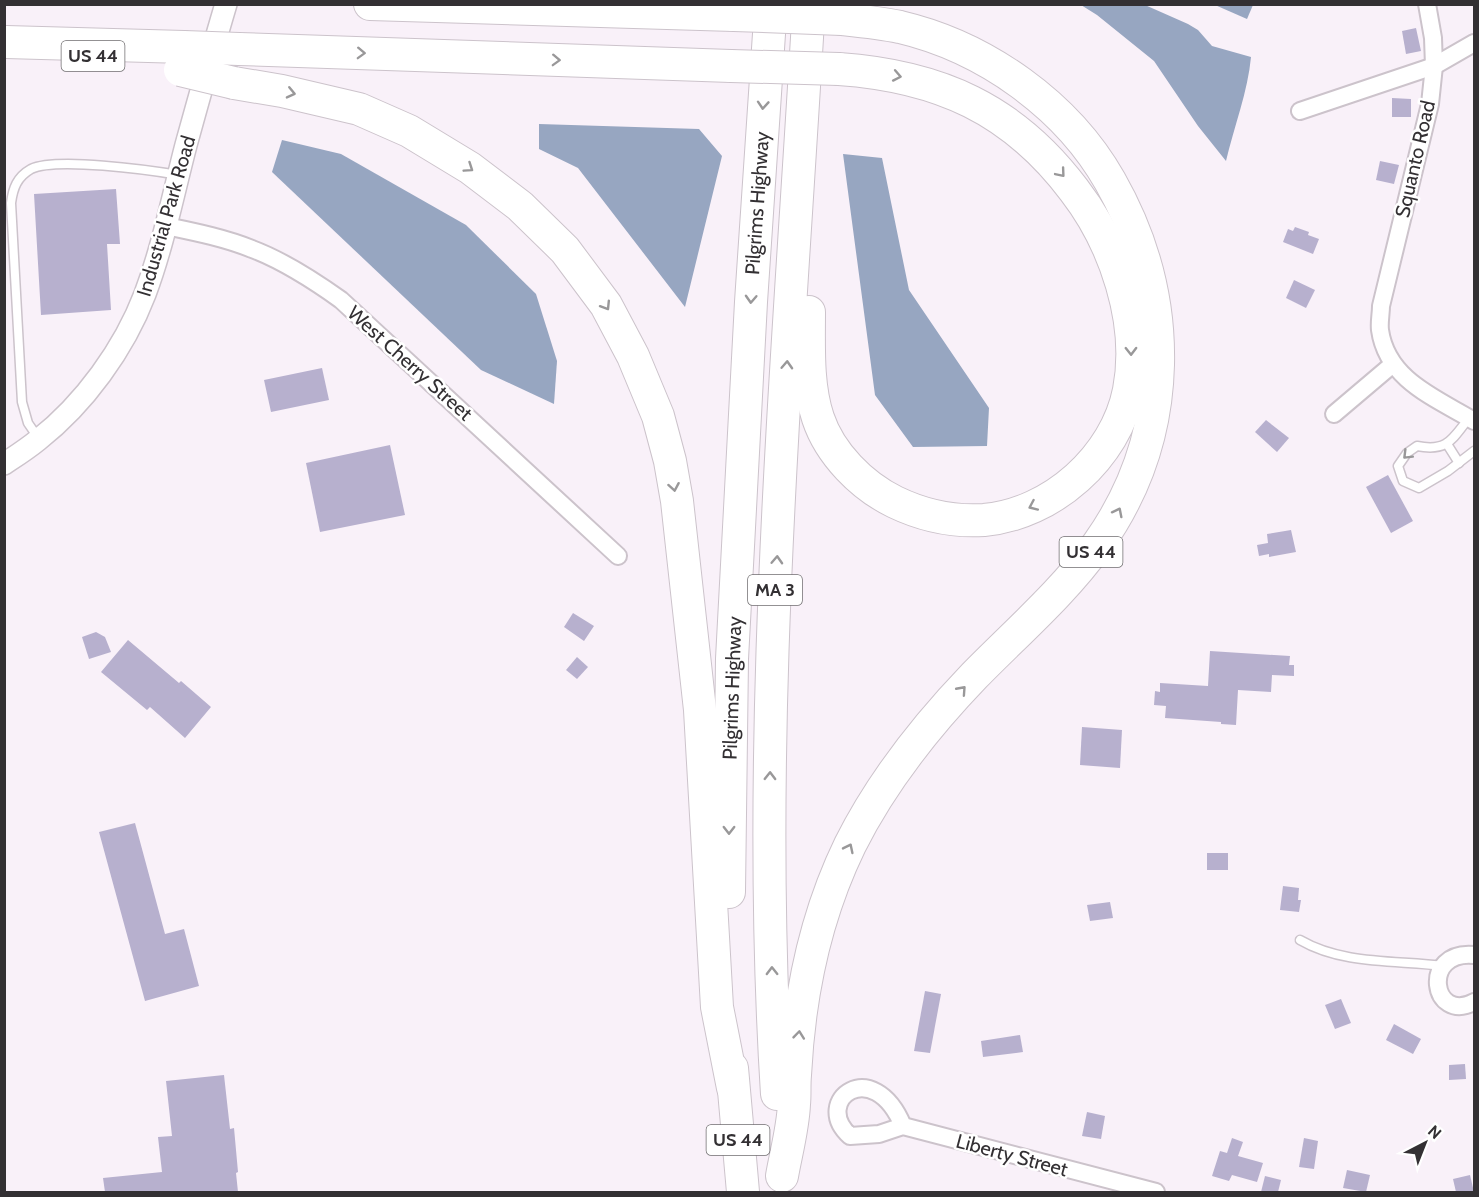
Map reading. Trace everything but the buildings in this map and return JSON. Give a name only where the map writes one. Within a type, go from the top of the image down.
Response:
[{"type":"highway","name":"US 44","points":[[370,4],[842,19],[900,27],[927,35],[985,60],[1036,95],[1061,117],[1085,144],[1105,172],[1125,207],[1140,242],[1155,305],[1158,374],[1149,434],[1138,469],[1115,518],[1078,569],[973,677],[919,737],[891,774],[850,846],[834,880],[810,957],[802,999],[794,1077],[794,1107],[783,1184]]},
{"type":"highway","name":"Pilgrims Highway","points":[[743,1192],[732,1088],[729,785],[732,659],[752,291],[771,4]]},
{"type":"highway","name":"Pilgrims Highway","points":[[783,1184],[772,989],[770,781],[772,647],[809,4]]},
{"type":"highway","points":[[5,42],[182,59],[239,49],[839,69],[874,72],[920,81],[945,89],[990,111],[1035,146],[1063,175],[1098,225],[1121,284],[1131,335],[1129,390],[1123,411],[1102,451],[1086,469],[1051,498],[1014,514],[986,520],[966,520],[926,514],[908,508],[877,492],[848,467],[834,449],[818,420],[811,383],[808,291],[796,227]]},
{"type":"highway","name":"US 44","points":[[182,59],[234,83],[282,91],[359,109],[409,131],[470,168],[520,206],[565,250],[606,305],[633,356],[658,416],[677,501],[700,710],[717,1007],[732,1088]]},
{"type":"street","name":"Industrial Park Road","points":[[10,460],[39,440],[71,409],[110,359],[144,295],[166,226],[226,4]]},
{"type":"street","name":"Squanto Road","points":[[1393,364],[1387,354],[1380,329],[1381,312],[1397,235],[1430,104],[1434,66],[1433,38],[1427,4]]},
{"type":"street","points":[[1300,111],[1434,66],[1474,43]]},
{"type":"street","name":"West Cherry Street","points":[[166,226],[207,234],[251,248],[311,279],[341,300],[618,556]]},
{"type":"street","points":[[1334,414],[1393,364],[1405,377],[1431,397],[1472,419]]},
{"type":"street","points":[[1474,955],[1463,954],[1450,960],[1440,970],[1437,980],[1437,989],[1444,1000],[1453,1005],[1474,1002]]},
{"type":"street","name":"Liberty Street","points":[[903,1126],[1156,1192]]},
{"type":"lane","points":[[39,440],[28,423],[22,402],[12,190],[24,174],[33,168],[50,164],[130,168],[179,175]]},
{"type":"lane","points":[[1472,419],[1447,444],[1432,449],[1417,446],[1407,453],[1398,466],[1403,481],[1419,488],[1460,463],[1474,451]]},
{"type":"lane","points":[[1447,444],[1460,463]]},
{"type":"lane","points":[[1300,940],[1316,950],[1345,958],[1444,966]]},
{"type":"water","points":[[1081,5],[1145,5],[1198,30],[1212,46],[1251,57],[1244,96],[1226,161],[1198,126],[1154,61],[1097,15]]},
{"type":"water","points":[[1215,5],[1253,5],[1247,19]]},
{"type":"water","points":[[539,124],[699,129],[722,156],[685,307],[578,168],[539,149]]},
{"type":"water","points":[[282,140],[341,154],[466,225],[536,294],[557,361],[554,404],[481,370],[272,172]]},
{"type":"water","points":[[843,154],[882,158],[909,290],[989,408],[987,446],[913,447],[875,395]]}]
